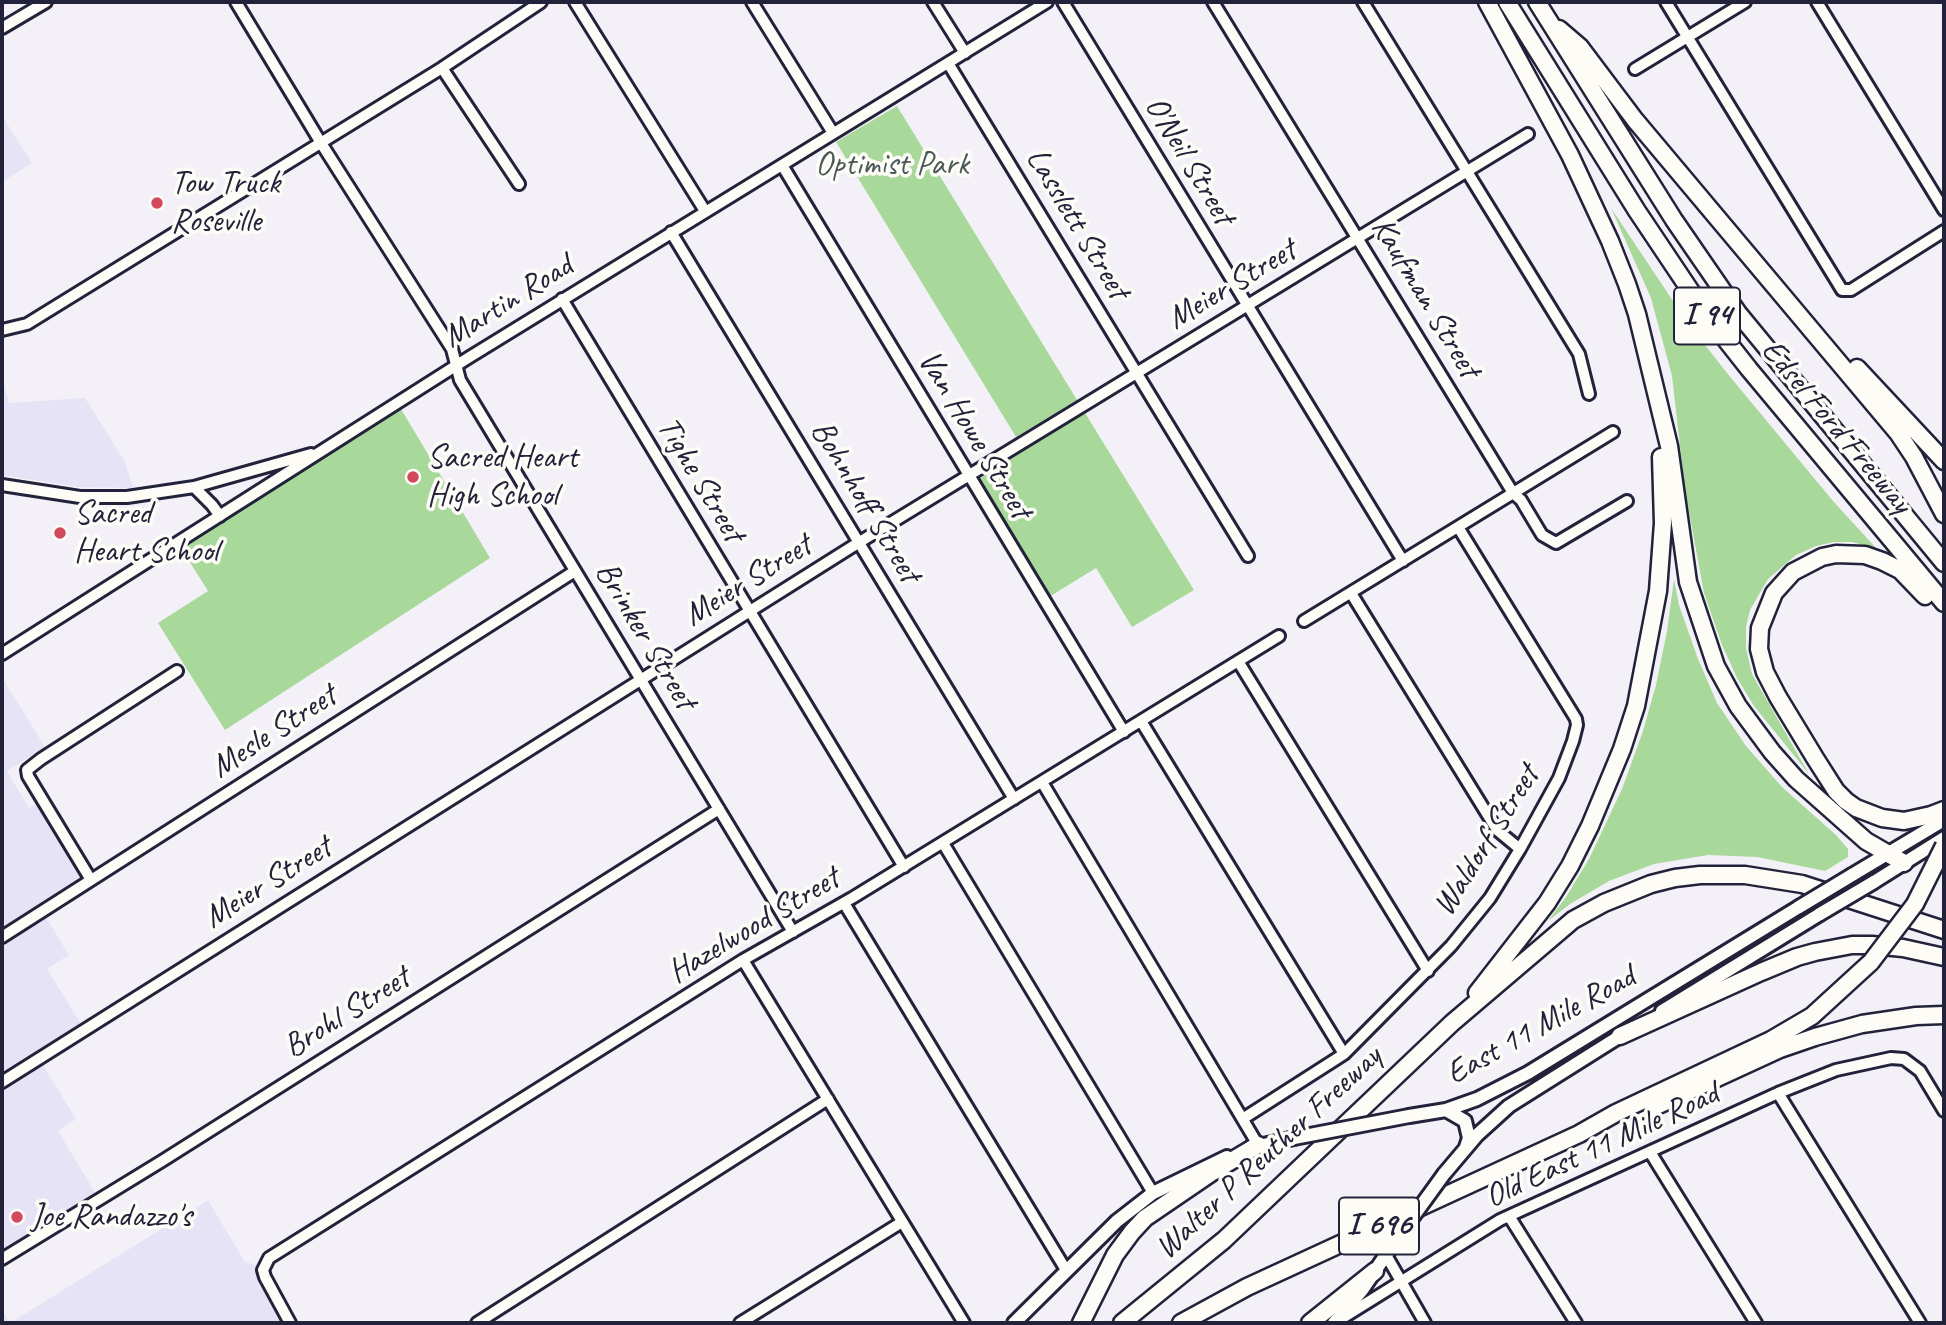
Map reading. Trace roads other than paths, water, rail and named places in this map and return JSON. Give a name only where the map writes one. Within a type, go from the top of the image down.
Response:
[{"type":"highway","points":[[1487,2],[1570,155],[1611,241],[1637,314],[1669,446],[1688,582],[1716,666],[1738,706],[1796,779],[1866,841],[1904,863]]},
{"type":"highway","name":"Edsel Ford Freeway","points":[[1507,2],[1637,211],[1708,317],[1944,603]]},
{"type":"highway","name":"Edsel Ford Freeway","points":[[1537,2],[1674,220],[1738,313],[1944,563]]},
{"type":"highway","points":[[1549,20],[1580,47],[1635,120],[1898,433],[1944,514]]},
{"type":"highway","points":[[1753,261],[1790,295],[1901,418],[1944,461]]},
{"type":"highway","points":[[1452,1023],[1540,913],[1570,866],[1606,790],[1636,706],[1658,591],[1663,523],[1660,448],[1651,371]]},
{"type":"highway","points":[[1944,614],[1936,609],[1900,570],[1865,555],[1836,554],[1806,564],[1783,582],[1768,605],[1760,628],[1759,641],[1765,672],[1778,697],[1836,791],[1846,801],[1867,812],[1904,821],[1931,816],[1944,810]]},
{"type":"highway","points":[[1579,1134],[1616,1113],[1771,1040],[1812,1016],[1871,962],[1915,904],[1944,846]]},
{"type":"highway","points":[[1452,1023],[1573,920],[1631,891],[1675,878],[1745,875],[1802,884],[1944,930]]},
{"type":"highway","points":[[1620,1036],[1761,972],[1815,952],[1852,945],[1872,945],[1903,948],[1944,957]]},
{"type":"highway","points":[[1579,1134],[1621,1122],[1780,1049],[1815,1037],[1862,1024],[1916,1016],[1944,1016]]},
{"type":"highway","name":"Walter P Reuther Freeway","points":[[1122,1323],[1224,1240],[1452,1023]]},
{"type":"highway","name":"I 696","points":[[1181,1323],[1271,1276],[1579,1134]]},
{"type":"highway","points":[[1081,1323],[1115,1255],[1145,1218],[1258,1145]]},
{"type":"highway","points":[[1310,1323],[1375,1271]]},
{"type":"main road","name":"East 11 Mile Road","points":[[1014,1323],[1117,1221],[1153,1193],[1202,1168],[1258,1145],[1446,1110],[1477,1099],[1528,1073],[1944,820]]},
{"type":"main road","name":"East 11 Mile Road","points":[[1334,1323],[1466,1147],[1525,1094],[1944,838]]},
{"type":"main road","points":[[1446,1110],[1465,1121],[1469,1138],[1466,1147]]},
{"type":"street","points":[[2,28],[46,2]]},
{"type":"street","name":"Brinker Street","points":[[236,2],[321,143],[452,348],[460,380],[793,932]]},
{"type":"street","points":[[2,330],[27,324],[442,68],[541,2]]},
{"type":"street","points":[[575,2],[705,211]]},
{"type":"street","points":[[751,2],[833,133]]},
{"type":"street","points":[[933,2],[965,53]]},
{"type":"street","name":"Martin Road","points":[[2,654],[562,299],[1047,2]]},
{"type":"street","name":"O'Neil Street","points":[[1063,2],[1403,561]]},
{"type":"street","name":"Kaufman Street","points":[[1213,2],[1513,493],[1521,500],[1542,535],[1550,542],[1556,543],[1628,501]]},
{"type":"street","points":[[1363,2],[1579,354],[1589,394]]},
{"type":"street","points":[[1666,2],[1842,290],[1851,289],[1944,231]]},
{"type":"street","points":[[1635,69],[1745,2]]},
{"type":"street","points":[[1817,2],[1944,210]]},
{"type":"street","name":"Lasslett Street","points":[[948,63],[1248,556]]},
{"type":"street","points":[[442,68],[519,184]]},
{"type":"street","name":"Meier Street","points":[[2,1082],[858,543],[1528,134]]},
{"type":"street","name":"Van Howe Street","points":[[782,165],[1124,732]]},
{"type":"street","name":"Bohnhoff Street","points":[[671,232],[1014,799]]},
{"type":"street","name":"Tighe Street","points":[[562,299],[748,612],[904,867]]},
{"type":"street","points":[[1304,621],[1613,432]]},
{"type":"street","points":[[2,485],[88,498],[127,497],[194,488],[326,449]]},
{"type":"street","points":[[194,488],[220,516]]},
{"type":"street","name":"Waldorf Street","points":[[1244,1118],[1344,1054],[1429,971],[1490,898],[1559,778],[1577,725],[1458,527]]},
{"type":"street","name":"Mesle Street","points":[[2,937],[575,571]]},
{"type":"street","points":[[1351,593],[1497,830],[1520,849]]},
{"type":"street","name":"Hazelwood Street","points":[[290,1323],[268,1285],[263,1270],[269,1258],[743,960],[904,867],[1279,636]]},
{"type":"street","points":[[1238,661],[1429,971]]},
{"type":"street","points":[[91,880],[28,776],[27,770],[41,758],[177,671]]},
{"type":"street","points":[[1141,722],[1344,1054]]},
{"type":"street","points":[[1042,782],[1258,1145]]},
{"type":"street","name":"Brohl Street","points":[[2,1259],[719,809]]},
{"type":"street","points":[[943,843],[1153,1193]]},
{"type":"street","points":[[844,903],[1066,1270]]},
{"type":"street","points":[[743,960],[964,1323]]},
{"type":"street","name":"Old East 11 Mile Road","points":[[1334,1323],[1509,1216],[1778,1093],[1850,1065],[1891,1058],[1909,1061],[1920,1071],[1944,1111]]},
{"type":"street","points":[[1778,1093],[1920,1323]]},
{"type":"street","points":[[477,1323],[828,1099]]},
{"type":"street","points":[[1650,1152],[1756,1323]]},
{"type":"street","points":[[1509,1216],[1576,1323]]},
{"type":"street","points":[[740,1323],[902,1222]]},
{"type":"street","points":[[1386,1255],[1425,1323]]},
{"type":"place","name":"Tow Truck Roseville","points":[[157,203]]},
{"type":"place","name":"Sacred Heart High School","points":[[413,477]]},
{"type":"place","name":"Sacred Heart School","points":[[60,533]]},
{"type":"place","name":"Joe Randazzo's","points":[[17,1217]]},
{"type":"park label","name":"Optimist Park","points":[[892,165]]}]
